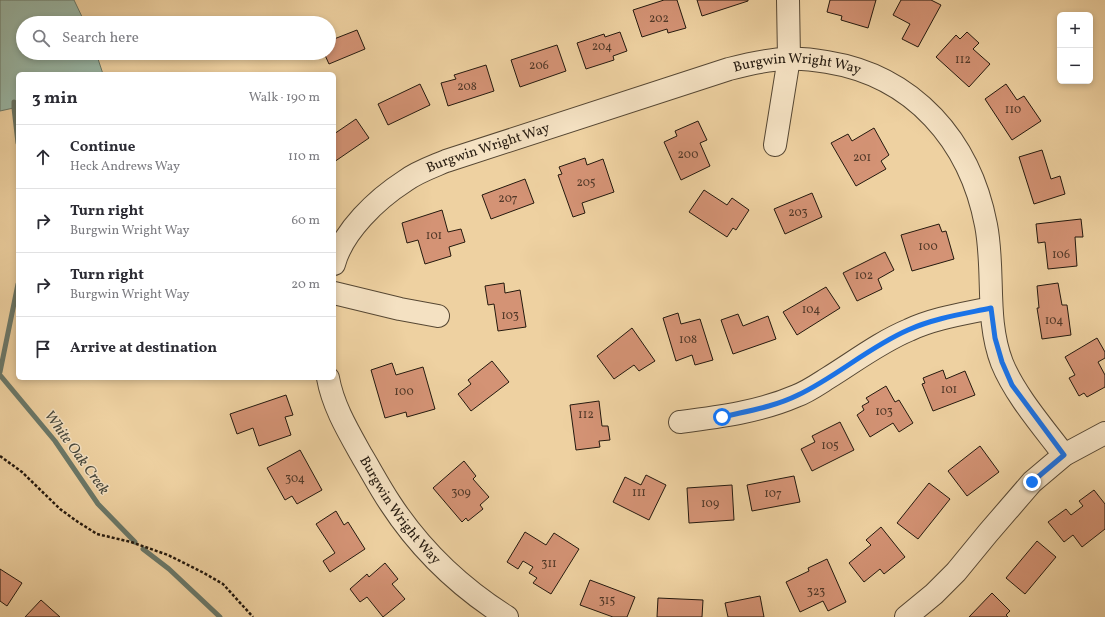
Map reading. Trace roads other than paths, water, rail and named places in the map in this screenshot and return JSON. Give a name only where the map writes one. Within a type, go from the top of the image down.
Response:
[{"type":"street","points":[[775,145],[789,58],[788,0]]},
{"type":"street","name":"Burgwin Wright Way","points":[[336,260],[344,242],[372,207],[405,180],[446,161],[729,69],[789,58],[818,60],[847,65],[878,77],[905,92],[929,112],[948,135],[962,156],[973,178],[987,227],[991,308],[995,338],[1002,362],[1012,385],[1064,455]]},
{"type":"street","points":[[336,293],[400,309],[438,316]]},
{"type":"street","points":[[680,422],[722,417],[775,404],[797,396],[813,388],[882,344],[908,330],[948,316],[991,308]]},
{"type":"street","name":"Burgwin Wright Way","points":[[328,380],[330,388],[349,433],[390,504],[413,534],[450,574],[469,590],[507,617]]},
{"type":"street","points":[[906,617],[934,594],[956,572],[1032,482],[1064,455],[1105,434]]},
{"type":"waterway","points":[[14,102],[16,126]]},
{"type":"waterway","points":[[0,372],[16,294]]},
{"type":"waterway","name":"White Oak Creek","points":[[0,375],[55,441],[98,504],[135,542]]},
{"type":"waterway","name":"White Oak Creek","points":[[143,549],[169,569],[220,617]]}]
